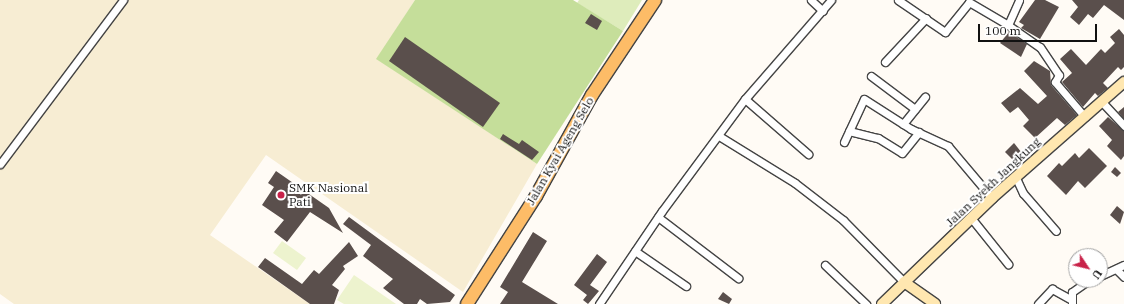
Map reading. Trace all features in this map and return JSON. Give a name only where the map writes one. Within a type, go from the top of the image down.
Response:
[{"type":"main road","name":"Jalan Kyai Ageng Selo","points":[[467,304],[536,196],[592,95],[655,0]]},
{"type":"main road","name":"Jalan Syekh Jangkung","points":[[882,304],[972,220],[992,198],[1124,82]]},
{"type":"main road","points":[[904,282],[935,304]]},
{"type":"street","points":[[0,164],[123,0]]},
{"type":"street","points":[[811,0],[823,11]]},
{"type":"street","points":[[599,304],[658,217],[745,99],[832,0]]},
{"type":"street","points":[[898,0],[926,18],[942,31],[947,31],[969,2],[1008,25],[1040,47],[1059,75],[1055,82],[1085,117]]},
{"type":"street","points":[[1008,25],[1019,0]]},
{"type":"street","points":[[885,62],[926,18]]},
{"type":"street","points":[[871,76],[915,109]]},
{"type":"street","points":[[903,124],[925,97]]},
{"type":"street","points":[[745,99],[808,154]]},
{"type":"street","points":[[844,142],[862,99],[903,124],[948,146],[992,198]]},
{"type":"street","points":[[1102,102],[1124,126]]},
{"type":"street","points":[[849,131],[878,138],[902,153],[919,132]]},
{"type":"street","points":[[719,136],[797,186],[842,220],[904,282]]},
{"type":"street","points":[[1016,178],[1023,193],[1056,232]]},
{"type":"street","points":[[658,217],[738,278]]},
{"type":"street","points":[[972,220],[1008,264]]},
{"type":"street","points":[[635,251],[686,286]]},
{"type":"street","points":[[825,265],[866,304]]},
{"type":"street","points":[[1108,272],[1124,266]]},
{"type":"street","points":[[1116,269],[1124,277]]},
{"type":"street","points":[[1038,304],[1052,289],[1071,302],[1076,288]]},
{"type":"shaded area","points":[[0,0],[415,0],[377,59],[537,164],[463,292],[266,155],[210,235],[310,304],[14,304],[0,294]]},
{"type":"green space","points":[[415,0],[573,0],[623,31],[537,164],[376,59]]},
{"type":"green space","points":[[579,0],[642,0],[623,31],[577,3]]},
{"type":"green space","points":[[282,241],[306,258],[297,270],[273,253]]},
{"type":"green space","points":[[354,275],[396,304],[344,304],[337,300]]},
{"type":"building","points":[[1035,0],[1045,0],[1059,7],[1040,39],[1021,28],[1024,25],[1019,22]]},
{"type":"building","points":[[1072,0],[1124,0],[1124,20],[1104,5],[1093,18],[1088,14],[1079,25],[1070,17],[1078,7]]},
{"type":"building","points":[[591,14],[602,21],[597,30],[585,23]]},
{"type":"building","points":[[1119,29],[1124,35],[1124,67],[1121,70],[1118,67],[1103,83],[1108,88],[1098,96],[1095,93],[1083,107],[1062,82],[1072,73],[1060,59],[1071,49],[1086,65],[1101,49],[1105,53],[1115,43],[1110,37]]},
{"type":"building","points":[[1009,32],[1027,44],[1021,57],[1000,43]]},
{"type":"building","points":[[405,37],[500,103],[483,127],[389,61]]},
{"type":"building","points":[[1034,61],[1050,71],[1051,85],[1077,115],[1065,125],[1057,118],[1035,138],[1023,126],[1029,120],[1018,107],[1010,113],[1001,103],[1020,88],[1038,104],[1047,96],[1024,71]]},
{"type":"building","points":[[1124,107],[1124,119],[1118,112]]},
{"type":"building","points":[[1108,117],[1124,131],[1124,156],[1121,160],[1107,146],[1112,140],[1099,126]]},
{"type":"building","points":[[503,134],[519,144],[522,140],[539,152],[532,160],[500,139]]},
{"type":"building","points":[[1014,143],[1025,157],[1017,164],[1005,152]]},
{"type":"building","points":[[1089,148],[1107,166],[1085,188],[1078,181],[1066,195],[1047,176],[1059,163],[1062,166],[1075,153],[1079,158]]},
{"type":"building","points":[[1115,167],[1121,173],[1117,177],[1111,172]]},
{"type":"building","points":[[276,171],[329,208],[343,233],[310,212],[287,242],[274,232],[284,220],[262,205],[274,187],[268,183]]},
{"type":"building","points":[[1117,206],[1124,212],[1120,224],[1110,215]]},
{"type":"building","points":[[349,217],[455,295],[450,302],[427,304],[420,299],[417,304],[404,304],[383,288],[393,279],[363,256],[371,245],[343,224]]},
{"type":"building","points":[[533,232],[547,241],[522,282],[558,304],[500,304],[508,292],[500,287]]},
{"type":"building","points":[[349,242],[358,256],[343,266],[345,269],[332,285],[339,290],[334,304],[310,304],[258,267],[265,258],[302,284],[314,270],[319,274]]},
{"type":"building","points":[[597,254],[607,262],[590,285],[599,291],[588,304],[583,300],[587,295],[574,285]]},
{"type":"building","points":[[723,292],[732,299],[729,304],[718,299]]},
{"type":"place","name":"SMK Nasional Pati","points":[[281,195]]}]
